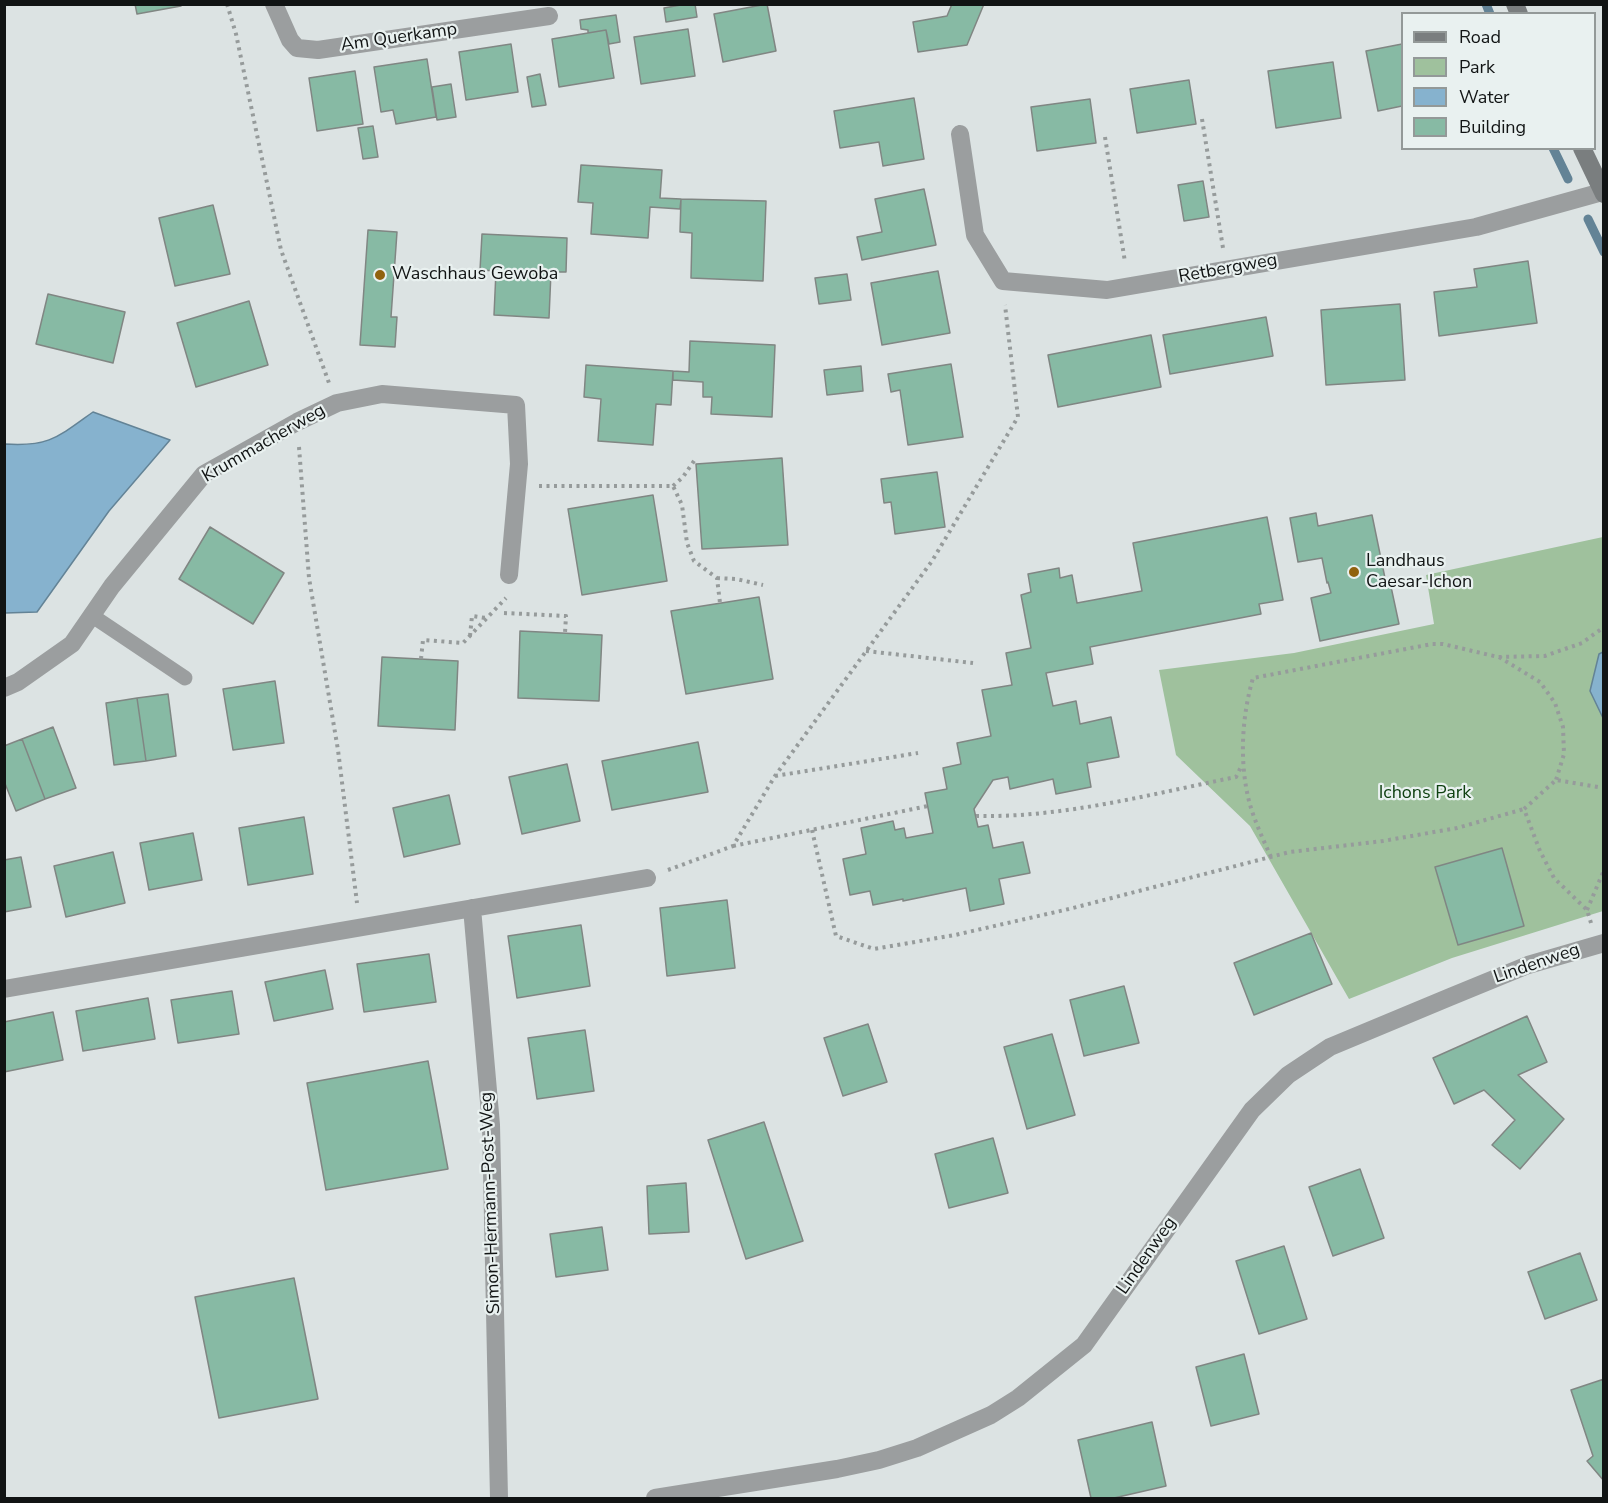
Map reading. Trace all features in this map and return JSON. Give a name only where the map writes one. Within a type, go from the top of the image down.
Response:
[{"type":"street","name":"Am Querkamp","points":[[274,4],[290,40],[297,48],[318,50],[549,16]]},
{"type":"street","points":[[960,134],[975,235],[1003,281]]},
{"type":"street","points":[[1583,150],[1603,193]]},
{"type":"street","name":"Retbergweg","points":[[1003,281],[1107,290],[1476,227],[1603,193]]},
{"type":"street","name":"Krummacherweg","points":[[4,688],[18,682],[72,644],[112,586],[204,474],[297,422],[337,403],[382,394],[516,405],[519,464],[509,575]]},
{"type":"street","points":[[4,989],[647,878]]},
{"type":"street","name":"Simon-Hermann-Post-Weg","points":[[472,908],[490,1125],[499,1498]]},
{"type":"street","name":"Lindenweg","points":[[655,1498],[814,1473],[879,1460],[917,1448],[991,1415],[1018,1398],[1084,1345],[1252,1110],[1288,1075],[1330,1047],[1528,965],[1604,942]]},
{"type":"lane","points":[[92,615],[185,678]]},
{"type":"path","points":[[227,4],[236,34],[281,250],[337,403]]},
{"type":"path","points":[[1202,119],[1227,270]]},
{"type":"path","points":[[1105,137],[1129,286]]},
{"type":"path","points":[[733,846],[775,776],[932,561],[1018,417],[1003,281]]},
{"type":"path","points":[[297,422],[309,578],[338,750],[360,928]]},
{"type":"path","points":[[517,486],[673,486],[683,477],[696,458]]},
{"type":"path","points":[[673,486],[682,505],[687,543],[693,561],[717,578],[736,579],[763,585]]},
{"type":"path","points":[[717,578],[720,603]]},
{"type":"path","points":[[421,659],[423,640],[464,643],[506,597]]},
{"type":"path","points":[[504,613],[566,616],[565,633]]},
{"type":"path","points":[[469,637],[472,616],[487,618]]},
{"type":"path","points":[[1271,857],[1249,802],[1243,771],[1246,704],[1253,678],[1390,651],[1443,644],[1498,657],[1545,656],[1582,643],[1604,627]]},
{"type":"path","points":[[866,651],[973,663]]},
{"type":"path","points":[[812,830],[836,936],[874,949],[955,935],[1058,912],[1313,848],[1383,841],[1457,828],[1524,809],[1556,780],[1564,754],[1563,727],[1556,703],[1540,682],[1498,657]]},
{"type":"path","points":[[775,776],[918,753]]},
{"type":"path","points":[[976,816],[1004,816],[1088,806],[1236,777],[1243,762]]},
{"type":"path","points":[[1556,780],[1604,788]]},
{"type":"path","points":[[647,878],[733,846],[928,806]]},
{"type":"path","points":[[1524,809],[1540,851],[1554,878],[1587,910],[1604,870]]},
{"type":"green space","name":"Ichons Park","points":[[1603,537],[1603,911],[1452,958],[1349,999],[1250,826],[1176,755],[1159,670],[1294,653],[1434,624],[1426,575]]},
{"type":"water","points":[[93,412],[170,440],[109,511],[37,612],[5,613],[5,444],[43,442],[71,428]]},
{"type":"water","points":[[1603,652],[1603,718],[1590,691],[1599,654]]},
{"type":"building","points":[[135,4],[181,4],[181,6],[137,14]]},
{"type":"building","points":[[695,4],[697,17],[666,22],[664,8]]},
{"type":"building","points":[[767,4],[776,51],[723,62],[714,14]]},
{"type":"building","points":[[952,4],[984,4],[967,45],[918,52],[913,22],[947,16]]},
{"type":"building","points":[[616,15],[620,42],[609,44],[606,30],[588,33],[588,30],[581,29],[580,20]]},
{"type":"building","points":[[688,29],[695,76],[641,84],[634,37]]},
{"type":"building","points":[[606,30],[614,78],[559,87],[552,39]]},
{"type":"building","points":[[511,44],[518,92],[466,100],[459,52]]},
{"type":"building","points":[[1401,44],[1401,106],[1378,111],[1366,51]]},
{"type":"building","points":[[427,59],[436,117],[396,124],[393,110],[381,112],[374,67]]},
{"type":"building","points":[[1333,62],[1341,118],[1276,128],[1268,71]]},
{"type":"building","points":[[355,71],[363,124],[317,131],[309,78]]},
{"type":"building","points":[[540,74],[546,105],[532,107],[527,77]]},
{"type":"building","points":[[1189,80],[1196,124],[1137,133],[1130,89]]},
{"type":"building","points":[[451,84],[456,117],[437,120],[432,87]]},
{"type":"building","points":[[914,98],[924,159],[883,166],[879,142],[840,148],[834,111]]},
{"type":"building","points":[[1090,99],[1096,143],[1037,151],[1031,107]]},
{"type":"building","points":[[373,126],[378,157],[363,159],[358,128]]},
{"type":"building","points":[[581,165],[662,170],[660,198],[681,199],[680,209],[650,207],[648,238],[591,234],[593,203],[578,202]]},
{"type":"building","points":[[1203,181],[1209,217],[1184,221],[1178,185]]},
{"type":"building","points":[[924,189],[936,245],[862,260],[857,237],[882,232],[875,199]]},
{"type":"building","points":[[681,199],[766,201],[763,281],[691,278],[692,233],[680,232]]},
{"type":"building","points":[[213,205],[230,274],[175,286],[159,218]]},
{"type":"building","name":"Waschhaus Gewoba","points":[[368,230],[397,232],[391,317],[397,317],[395,347],[360,345]]},
{"type":"building","points":[[482,234],[567,238],[566,272],[551,272],[549,318],[494,315],[496,271],[480,270]]},
{"type":"building","points":[[1528,261],[1537,323],[1439,336],[1434,292],[1477,287],[1474,269]]},
{"type":"building","points":[[938,271],[950,333],[882,345],[871,283]]},
{"type":"building","points":[[847,274],[851,300],[819,304],[815,278]]},
{"type":"building","points":[[48,294],[125,312],[113,363],[36,344]]},
{"type":"building","points":[[249,301],[268,365],[196,387],[177,323]]},
{"type":"building","points":[[1400,304],[1405,380],[1326,385],[1321,310]]},
{"type":"building","points":[[1266,317],[1273,356],[1170,374],[1163,335]]},
{"type":"building","points":[[1151,335],[1161,387],[1058,407],[1048,355]]},
{"type":"building","points":[[690,341],[775,345],[772,417],[711,414],[712,397],[703,397],[703,382],[673,380],[673,371],[689,372]]},
{"type":"building","points":[[951,364],[963,437],[908,445],[900,390],[891,392],[888,374]]},
{"type":"building","points":[[586,365],[673,371],[671,405],[656,404],[653,445],[598,441],[601,399],[584,397]]},
{"type":"building","points":[[861,366],[863,391],[827,395],[824,370]]},
{"type":"building","points":[[782,458],[788,545],[702,549],[696,464]]},
{"type":"building","points":[[937,472],[945,527],[895,534],[891,502],[884,503],[881,479]]},
{"type":"building","points":[[653,495],[667,581],[582,595],[568,509]]},
{"type":"building","name":"Landhaus Caesar-Ichon","points":[[1316,513],[1318,526],[1372,515],[1386,583],[1390,582],[1399,624],[1320,641],[1311,598],[1331,593],[1322,558],[1298,562],[1290,518]]},
{"type":"building","points":[[1267,517],[1283,600],[1259,604],[1261,614],[1090,647],[1093,664],[1046,673],[1053,706],[1076,701],[1080,724],[1111,717],[1119,757],[1087,763],[1091,787],[1056,794],[1053,779],[1010,789],[1008,777],[993,780],[974,809],[978,827],[988,825],[993,848],[1023,842],[1030,873],[999,879],[1004,904],[970,911],[966,888],[873,905],[870,891],[850,895],[843,859],[866,854],[861,828],[893,821],[895,830],[904,828],[906,838],[933,833],[925,793],[947,789],[943,768],[961,764],[957,743],[991,736],[982,690],[1012,685],[1006,653],[1031,648],[1021,595],[1031,592],[1028,574],[1059,568],[1060,578],[1072,575],[1077,603],[1142,591],[1133,543]]},
{"type":"building","points":[[210,527],[284,573],[253,624],[179,579]]},
{"type":"building","points":[[759,597],[773,679],[686,694],[671,611]]},
{"type":"building","points":[[520,631],[602,635],[599,701],[518,698]]},
{"type":"building","points":[[382,657],[458,661],[455,730],[378,726]]},
{"type":"building","points":[[275,681],[284,743],[233,750],[223,689]]},
{"type":"building","points":[[168,694],[176,756],[146,761],[137,698]]},
{"type":"building","points":[[137,698],[146,761],[114,765],[106,703]]},
{"type":"building","points":[[53,727],[76,788],[45,799],[22,739]]},
{"type":"building","points":[[22,739],[45,799],[16,811],[4,781],[4,746]]},
{"type":"building","points":[[698,742],[708,792],[612,810],[602,761]]},
{"type":"building","points":[[567,764],[580,821],[522,834],[509,777]]},
{"type":"building","points":[[449,795],[460,844],[404,857],[393,808]]},
{"type":"building","points":[[304,817],[313,874],[248,885],[239,828]]},
{"type":"building","points":[[193,833],[202,880],[149,890],[140,843]]},
{"type":"building","points":[[1502,848],[1524,926],[1458,945],[1435,867]]},
{"type":"building","points":[[113,852],[125,903],[66,917],[54,866]]},
{"type":"building","points":[[21,857],[31,907],[4,912],[4,860]]},
{"type":"building","points":[[727,900],[735,968],[667,976],[660,908]]},
{"type":"building","points":[[581,925],[590,986],[517,998],[508,936]]},
{"type":"building","points":[[1311,933],[1332,984],[1254,1015],[1234,963]]},
{"type":"building","points":[[429,954],[436,1002],[364,1012],[357,964]]},
{"type":"building","points":[[325,970],[333,1009],[274,1021],[265,982]]},
{"type":"building","points":[[1124,986],[1139,1043],[1084,1056],[1070,1000]]},
{"type":"building","points":[[232,991],[239,1034],[178,1043],[171,1000]]},
{"type":"building","points":[[148,998],[155,1039],[83,1051],[76,1011]]},
{"type":"building","points":[[53,1012],[63,1060],[4,1072],[4,1022]]},
{"type":"building","points":[[1527,1016],[1547,1062],[1518,1075],[1564,1119],[1520,1169],[1492,1145],[1515,1120],[1484,1090],[1454,1104],[1433,1058]]},
{"type":"building","points":[[868,1024],[887,1082],[843,1096],[824,1038]]},
{"type":"building","points":[[585,1030],[594,1091],[537,1099],[528,1038]]},
{"type":"building","points":[[1052,1034],[1075,1115],[1027,1129],[1004,1047]]},
{"type":"building","points":[[428,1061],[448,1169],[326,1190],[307,1083]]},
{"type":"building","points":[[764,1122],[803,1241],[746,1259],[708,1140]]},
{"type":"building","points":[[993,1138],[1008,1193],[949,1208],[935,1154]]},
{"type":"building","points":[[1360,1169],[1384,1238],[1333,1256],[1309,1187]]},
{"type":"building","points":[[686,1183],[689,1232],[649,1234],[647,1186]]},
{"type":"building","points":[[602,1227],[608,1270],[556,1277],[550,1234]]},
{"type":"building","points":[[1284,1246],[1307,1319],[1259,1334],[1236,1261]]},
{"type":"building","points":[[1580,1253],[1597,1300],[1545,1319],[1528,1272]]},
{"type":"building","points":[[294,1278],[318,1399],[219,1418],[195,1297]]},
{"type":"building","points":[[1244,1354],[1259,1414],[1211,1426],[1196,1367]]},
{"type":"building","points":[[1604,1379],[1604,1481],[1587,1461],[1593,1456],[1571,1390]]},
{"type":"building","points":[[1152,1422],[1166,1486],[1114,1498],[1091,1498],[1078,1440]]},
{"type":"waterway","points":[[1486,4],[1489,12]]},
{"type":"waterway","points":[[1554,150],[1568,179]]},
{"type":"waterway","points":[[1588,219],[1604,252]]},
{"type":"place","name":"Waschhaus Gewoba","points":[[380,275]]},
{"type":"place","name":"Landhaus Caesar-Ichon","points":[[1354,572]]}]
